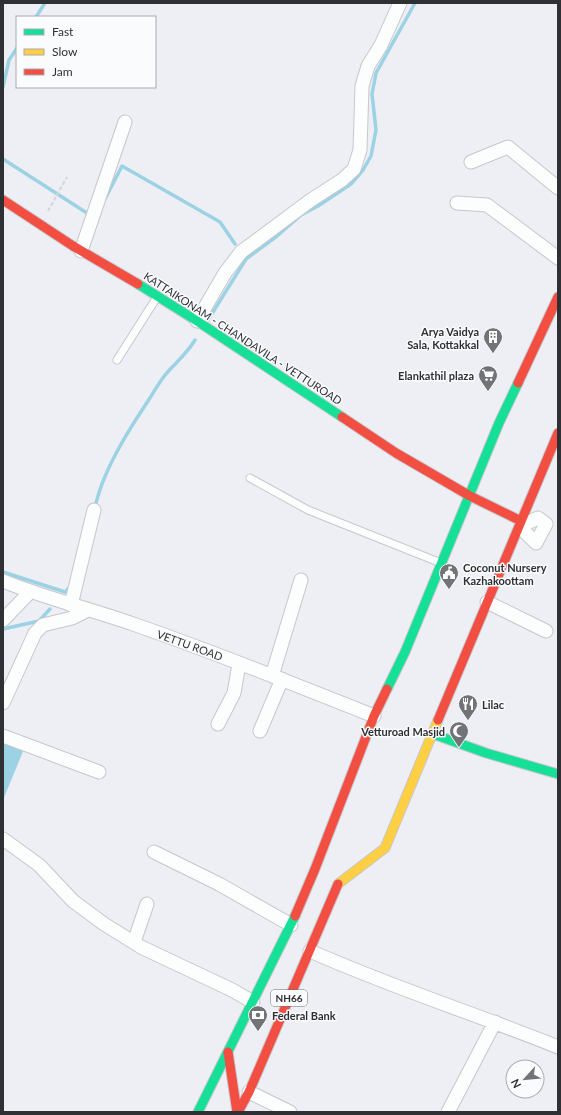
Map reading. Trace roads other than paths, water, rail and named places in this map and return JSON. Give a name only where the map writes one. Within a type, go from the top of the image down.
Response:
[{"type":"main road","name":"KATTAIKONAM - CHANDAVILA - VETTUROAD","points":[[3,200],[80,250],[197,321],[396,453],[470,496],[523,522]]},
{"type":"main road","points":[[198,1112],[291,925],[315,869],[374,716],[405,652],[499,423],[558,297]]},
{"type":"main road","points":[[558,433],[523,522],[487,602],[433,734],[486,753],[558,774]]},
{"type":"main road","name":"NH66","points":[[238,1112],[249,1092],[338,884],[386,848],[433,734]]},
{"type":"main road","points":[[228,1052],[238,1112]]},
{"type":"street","points":[[197,321],[225,273],[241,252],[311,200],[342,180],[354,169],[360,150],[362,86],[368,66],[381,45],[400,3]]},
{"type":"street","points":[[80,250],[125,122]]},
{"type":"street","points":[[471,162],[508,147],[558,188]]},
{"type":"street","points":[[457,204],[487,205],[558,258]]},
{"type":"street","points":[[71,605],[94,510]]},
{"type":"street","points":[[260,731],[277,678],[301,580]]},
{"type":"street","name":"VETTU ROAD","points":[[3,581],[30,592],[133,624],[374,716]]},
{"type":"street","points":[[3,620],[30,592]]},
{"type":"street","points":[[487,602],[546,631]]},
{"type":"street","points":[[3,703],[35,633],[43,625],[72,618],[88,610]]},
{"type":"street","points":[[218,724],[234,693],[239,664]]},
{"type":"street","points":[[3,736],[99,772]]},
{"type":"street","points":[[3,839],[39,865],[73,901],[104,924],[134,942],[232,990],[253,1002]]},
{"type":"street","points":[[154,852],[219,884],[291,925]]},
{"type":"street","points":[[134,942],[147,904]]},
{"type":"street","points":[[310,951],[360,973],[558,1046]]},
{"type":"street","points":[[448,1112],[495,1022]]},
{"type":"street","points":[[249,1092],[290,1112]]},
{"type":"lane","points":[[117,360],[157,296]]},
{"type":"lane","points":[[250,478],[308,510],[441,563]]},
{"type":"water","points":[[3,741],[24,749],[3,800]]},
{"type":"waterway","points":[[37,16],[45,3]]},
{"type":"waterway","points":[[208,320],[246,259],[277,236],[301,215],[318,206],[351,184],[363,170],[371,156],[376,130],[372,94],[376,73],[415,3]]},
{"type":"waterway","points":[[3,87],[9,60],[16,50]]},
{"type":"waterway","points":[[3,159],[90,215]]},
{"type":"waterway","points":[[105,199],[122,166],[220,222],[235,244]]},
{"type":"waterway","points":[[95,508],[103,480],[124,439],[163,378],[195,340]]},
{"type":"waterway","points":[[3,572],[65,592],[71,586]]},
{"type":"waterway","points":[[3,629],[39,621],[50,609]]},
{"type":"place","name":"Arya Vaidya Sala, Kottakkal","points":[[493,354]]},
{"type":"place","name":"Elankathil plaza","points":[[488,392]]},
{"type":"place","name":"Coconut Nursery Kazhakoottam","points":[[449,590]]},
{"type":"place","name":"Lilac","points":[[468,721]]},
{"type":"place","name":"Vetturoad Masjid","points":[[459,748]]},
{"type":"place","name":"Federal Bank","points":[[258,1032]]}]
